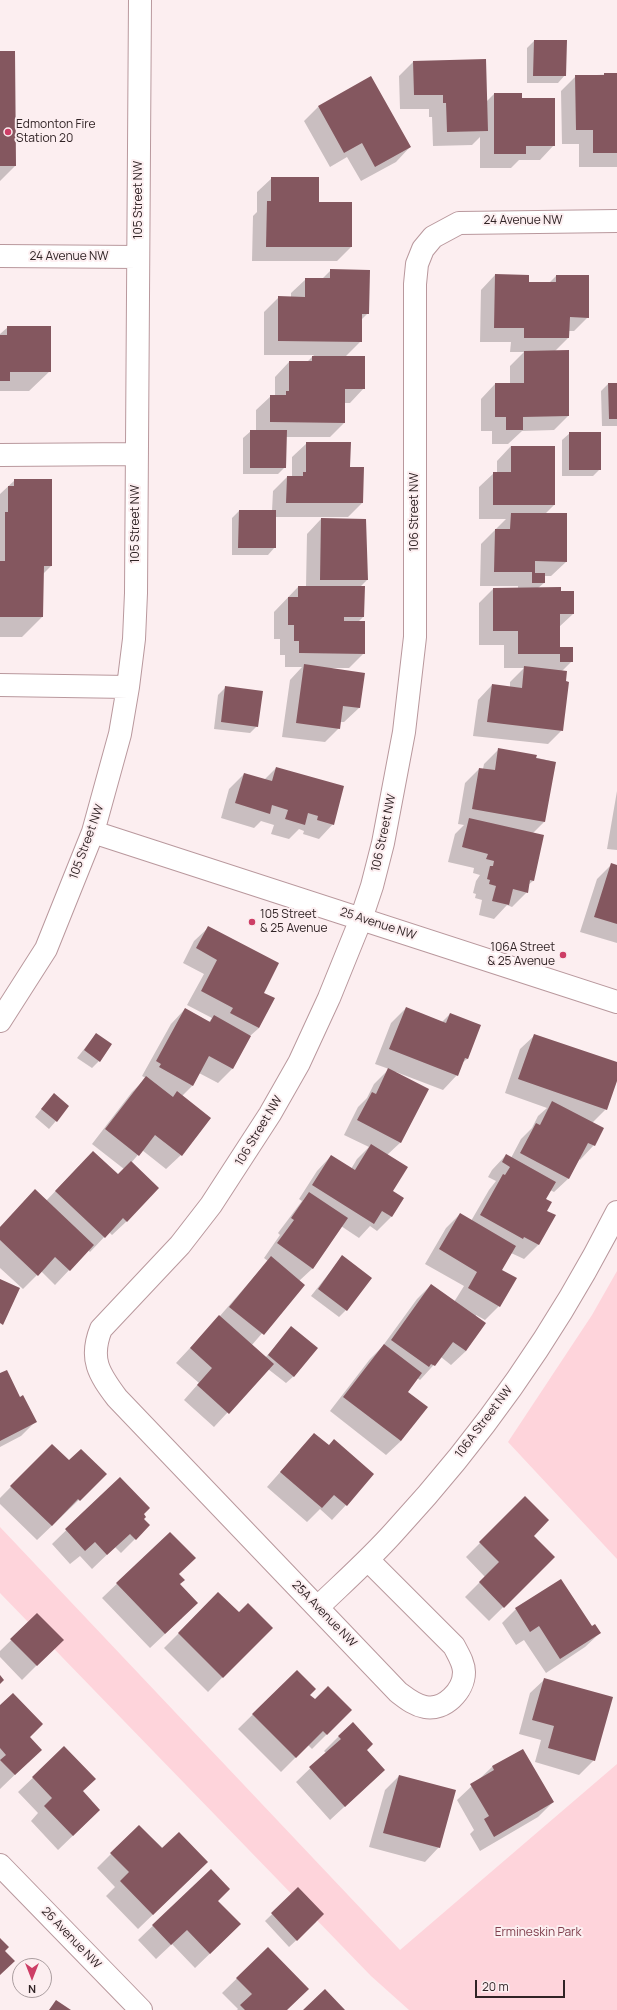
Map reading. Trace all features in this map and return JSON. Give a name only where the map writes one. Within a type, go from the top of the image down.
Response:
[{"type":"street","name":"105 Street NW","points":[[0,1021],[46,949],[93,832],[120,734],[128,687],[134,639],[136,592],[140,0]]},
{"type":"street","name":"24 Avenue NW","points":[[433,237],[459,223],[617,222]]},
{"type":"street","name":"106 Street NW","points":[[94,1354],[96,1341],[101,1329],[189,1234],[212,1205],[270,1114],[299,1063],[329,998],[361,919],[383,843],[410,687],[415,637],[417,264],[423,249],[433,237]]},
{"type":"street","name":"24 Avenue NW","points":[[0,256],[138,257]]},
{"type":"street","points":[[0,455],[137,454]]},
{"type":"street","points":[[0,685],[128,687]]},
{"type":"street","name":"25 Avenue NW","points":[[93,832],[617,1002]]},
{"type":"street","name":"106A Street NW","points":[[318,1607],[368,1560],[420,1502],[503,1398],[573,1293],[617,1212]]},
{"type":"street","name":"25A Avenue NW","points":[[94,1354],[99,1370],[117,1398],[398,1692],[410,1702],[425,1707],[435,1708],[454,1696],[462,1684],[464,1672],[461,1658],[454,1646],[368,1560]]},
{"type":"street","name":"26 Avenue NW","points":[[0,1865],[141,2010]]},
{"type":"green space","points":[[617,1271],[617,1559],[508,1442],[592,1315]]},
{"type":"green space","name":"Ermineskin Park","points":[[0,1527],[400,1950],[617,1764],[617,2010],[409,2010],[371,1976],[0,1593]]},
{"type":"building","points":[[534,40],[567,40],[566,76],[533,76]]},
{"type":"building","name":"Edmonton Fire Station 20","points":[[0,51],[15,51],[16,166],[0,166]]},
{"type":"building","points":[[486,59],[488,131],[447,132],[446,103],[443,103],[443,95],[414,95],[413,61]]},
{"type":"building","points":[[604,73],[617,73],[617,153],[593,153],[593,130],[576,130],[575,75],[604,75]]},
{"type":"building","points":[[371,76],[411,147],[375,167],[362,143],[344,153],[318,106]]},
{"type":"building","points":[[494,93],[522,93],[522,98],[555,98],[555,146],[526,146],[526,154],[494,154]]},
{"type":"building","points":[[271,177],[319,177],[319,202],[352,202],[352,247],[266,247],[267,201],[271,201]]},
{"type":"building","points":[[330,269],[370,270],[369,314],[362,314],[362,342],[278,341],[278,296],[305,297],[305,278],[330,278]]},
{"type":"building","points":[[495,274],[529,275],[529,282],[556,282],[556,275],[589,275],[589,318],[570,317],[569,338],[524,338],[524,328],[494,328]]},
{"type":"building","points":[[7,326],[51,326],[51,372],[10,372],[10,381],[0,381],[0,335],[7,335]]},
{"type":"building","points":[[569,350],[569,416],[523,417],[523,430],[506,430],[506,417],[495,417],[495,383],[524,383],[524,351]]},
{"type":"building","points":[[312,356],[365,356],[365,389],[345,389],[345,423],[270,422],[270,395],[286,395],[286,391],[289,391],[289,361],[312,361]]},
{"type":"building","points":[[608,383],[617,383],[617,419],[609,419]]},
{"type":"building","points":[[250,430],[287,430],[286,468],[250,468]]},
{"type":"building","points":[[569,432],[601,432],[601,470],[569,470]]},
{"type":"building","points":[[306,442],[351,442],[350,467],[364,467],[363,503],[286,503],[287,476],[303,476],[303,472],[306,472]]},
{"type":"building","points":[[511,446],[555,446],[555,505],[493,505],[493,472],[511,472]]},
{"type":"building","points":[[14,479],[52,479],[52,566],[44,566],[43,617],[0,617],[0,561],[5,561],[5,512],[8,512],[8,486],[14,486]]},
{"type":"building","points":[[239,510],[276,510],[276,548],[238,548]]},
{"type":"building","points":[[511,513],[567,513],[567,562],[535,561],[535,573],[545,573],[545,583],[532,583],[532,572],[494,572],[495,529],[510,529]]},
{"type":"building","points":[[321,518],[366,519],[368,580],[320,580]]},
{"type":"building","points":[[298,586],[365,586],[364,617],[344,617],[344,621],[365,621],[365,654],[299,653],[299,641],[294,641],[294,625],[288,625],[288,597],[298,597]]},
{"type":"building","points":[[561,587],[561,591],[574,591],[574,614],[560,614],[560,647],[573,647],[573,662],[560,662],[560,654],[518,654],[518,631],[493,631],[493,588]]},
{"type":"building","points":[[304,664],[365,673],[360,708],[343,706],[340,729],[296,723]]},
{"type":"building","points":[[524,666],[567,671],[566,681],[569,682],[563,731],[487,722],[492,684],[522,688]]},
{"type":"building","points":[[225,686],[263,691],[258,727],[221,722]]},
{"type":"building","points":[[498,748],[537,755],[536,758],[556,762],[545,822],[472,809],[479,768],[495,770]]},
{"type":"building","points":[[276,767],[344,786],[334,825],[317,820],[318,816],[308,813],[305,825],[285,819],[288,810],[272,805],[270,814],[235,803],[244,773],[272,781]]},
{"type":"building","points":[[469,818],[544,835],[534,881],[530,880],[528,893],[513,889],[509,905],[492,901],[496,886],[489,884],[490,880],[487,879],[490,866],[493,866],[494,861],[486,859],[488,854],[462,847]]},
{"type":"building","points":[[611,863],[617,865],[617,924],[594,917]]},
{"type":"building","points":[[208,926],[279,963],[264,993],[275,998],[259,1028],[230,1013],[233,1008],[201,991],[217,960],[196,948]]},
{"type":"building","points":[[406,1007],[446,1023],[450,1013],[481,1025],[468,1059],[465,1058],[458,1076],[389,1049]]},
{"type":"building","points":[[185,1008],[210,1022],[214,1015],[251,1036],[233,1069],[209,1056],[193,1086],[159,1067],[161,1064],[156,1061]]},
{"type":"building","points":[[96,1033],[112,1044],[100,1062],[84,1050]]},
{"type":"building","points":[[534,1034],[617,1062],[617,1081],[607,1110],[518,1079]]},
{"type":"building","points":[[388,1068],[429,1089],[401,1143],[357,1120],[372,1092],[376,1094]]},
{"type":"building","points":[[146,1076],[173,1097],[177,1091],[211,1118],[182,1156],[155,1135],[139,1156],[105,1129]]},
{"type":"building","points":[[54,1093],[69,1106],[57,1122],[41,1109]]},
{"type":"building","points":[[552,1101],[604,1128],[595,1146],[588,1143],[569,1179],[520,1153],[536,1123],[540,1125]]},
{"type":"building","points":[[371,1144],[408,1167],[393,1191],[404,1198],[392,1217],[382,1211],[374,1224],[312,1185],[331,1155],[355,1170]]},
{"type":"building","points":[[93,1151],[118,1174],[131,1161],[159,1188],[127,1222],[123,1218],[105,1238],[55,1191]]},
{"type":"building","points":[[506,1154],[556,1182],[546,1199],[552,1202],[547,1211],[556,1215],[539,1245],[524,1237],[523,1239],[480,1215],[503,1174],[505,1175],[510,1167],[502,1162]]},
{"type":"building","points":[[35,1189],[94,1245],[70,1271],[55,1257],[38,1276],[0,1240],[0,1227]]},
{"type":"building","points":[[309,1192],[348,1218],[313,1269],[277,1243],[294,1220],[291,1218]]},
{"type":"building","points":[[460,1213],[516,1246],[502,1270],[517,1278],[500,1307],[468,1288],[477,1272],[439,1249]]},
{"type":"building","points":[[342,1255],[372,1278],[347,1311],[318,1289]]},
{"type":"building","points":[[271,1256],[305,1285],[264,1335],[229,1307]]},
{"type":"building","points":[[0,1279],[20,1288],[3,1325],[0,1323]]},
{"type":"building","points":[[431,1284],[486,1323],[466,1351],[453,1342],[435,1366],[431,1364],[429,1367],[391,1340]]},
{"type":"building","points":[[219,1315],[274,1364],[229,1414],[197,1385],[212,1368],[190,1348]]},
{"type":"building","points":[[291,1326],[318,1348],[294,1377],[268,1355]]},
{"type":"building","points":[[384,1344],[422,1373],[408,1392],[428,1407],[401,1441],[343,1397]]},
{"type":"building","points":[[7,1370],[20,1397],[23,1395],[37,1422],[0,1441],[0,1373]]},
{"type":"building","points":[[314,1433],[329,1445],[334,1439],[374,1474],[347,1506],[334,1495],[322,1508],[280,1472]]},
{"type":"building","points":[[52,1444],[69,1460],[81,1449],[107,1474],[80,1501],[78,1499],[52,1526],[10,1486]]},
{"type":"building","points":[[120,1477],[150,1508],[144,1514],[146,1517],[144,1519],[150,1525],[136,1540],[130,1534],[107,1555],[95,1542],[85,1551],[65,1529]]},
{"type":"building","points":[[525,1496],[549,1520],[534,1536],[555,1557],[504,1608],[479,1582],[499,1562],[479,1542]]},
{"type":"building","points":[[170,1532],[196,1558],[179,1574],[185,1580],[180,1584],[198,1603],[165,1634],[116,1583]]},
{"type":"building","points":[[561,1579],[592,1626],[595,1624],[601,1633],[560,1659],[539,1626],[530,1632],[515,1608]]},
{"type":"building","points":[[218,1592],[239,1612],[248,1603],[273,1628],[223,1678],[178,1633]]},
{"type":"building","points":[[37,1613],[64,1640],[37,1666],[10,1639]]},
{"type":"building","points":[[297,1670],[316,1689],[310,1695],[315,1699],[328,1686],[352,1710],[327,1735],[323,1731],[296,1758],[252,1714]]},
{"type":"building","points":[[0,1675],[4,1680],[0,1684]]},
{"type":"building","points":[[544,1678],[613,1697],[595,1761],[548,1748],[554,1726],[532,1720]]},
{"type":"building","points":[[13,1693],[43,1724],[30,1737],[42,1750],[15,1775],[0,1760],[6,1755],[0,1748],[0,1705]]},
{"type":"building","points":[[353,1722],[373,1744],[367,1750],[385,1770],[345,1807],[309,1767],[341,1739],[338,1736]]},
{"type":"building","points":[[64,1746],[96,1779],[83,1791],[100,1810],[73,1836],[44,1806],[52,1798],[32,1777]]},
{"type":"building","points":[[523,1749],[554,1802],[494,1837],[484,1819],[489,1816],[470,1784],[494,1770],[492,1766]]},
{"type":"building","points":[[399,1775],[456,1790],[440,1848],[383,1833]]},
{"type":"building","points":[[139,1825],[162,1848],[179,1832],[208,1862],[153,1915],[120,1881],[129,1872],[110,1853]]},
{"type":"building","points":[[211,1869],[230,1889],[218,1901],[241,1924],[210,1954],[187,1930],[171,1945],[152,1925]]},
{"type":"building","points":[[298,1887],[324,1914],[297,1941],[271,1913]]},
{"type":"building","points":[[0,1938],[9,1947],[5,1951],[12,1958],[12,1964],[0,1975]]},
{"type":"building","points":[[268,1947],[309,1989],[287,2010],[245,2010],[240,2005],[252,1994],[236,1978]]},
{"type":"building","points":[[325,1989],[345,2010],[303,2010]]},
{"type":"building","points":[[56,2000],[71,2010],[49,2010]]},
{"type":"place","name":"Edmonton Fire Station 20","points":[[8,132]]},
{"type":"place","name":"105 Street & 25 Avenue","points":[[252,922]]},
{"type":"place","name":"106A Street & 25 Avenue","points":[[563,955]]}]
